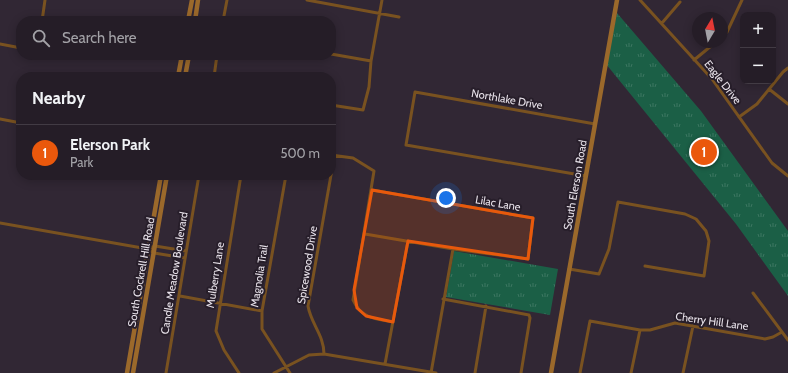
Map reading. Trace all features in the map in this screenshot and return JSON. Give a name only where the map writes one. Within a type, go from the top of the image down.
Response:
[{"type":"main road","points":[[189,16],[192,0]]},
{"type":"main road","points":[[196,16],[198,0]]},
{"type":"main road","name":"South Elerson Road","points":[[551,373],[617,0]]},
{"type":"main road","points":[[179,72],[181,60]]},
{"type":"main road","points":[[186,72],[188,60]]},
{"type":"main road","name":"South Cockrell Hill Road","points":[[127,373],[160,180]]},
{"type":"main road","name":"South Cockrell Hill Road","points":[[133,373],[167,180]]},
{"type":"main road","points":[[133,339],[139,340]]},
{"type":"street","points":[[43,16],[45,0]]},
{"type":"street","points":[[224,16],[227,0]]},
{"type":"street","points":[[307,0],[398,17]]},
{"type":"street","points":[[336,106],[363,110],[369,87],[371,61],[382,0]]},
{"type":"street","name":"Eagle Drive","points":[[640,0],[712,79],[772,163],[788,176]]},
{"type":"street","points":[[728,30],[742,0]]},
{"type":"street","points":[[662,23],[680,2]]},
{"type":"street","points":[[0,44],[16,47]]},
{"type":"street","points":[[694,60],[709,48]]},
{"type":"street","points":[[336,55],[371,61]]},
{"type":"street","points":[[215,72],[216,60]]},
{"type":"street","points":[[739,117],[757,104],[768,89],[788,68]]},
{"type":"street","points":[[768,89],[788,104]]},
{"type":"street","name":"Northlake Drive","points":[[586,176],[406,145],[416,92],[595,124]]},
{"type":"street","points":[[0,119],[16,122]]},
{"type":"street","points":[[336,155],[353,158],[374,171],[365,234],[353,300],[357,308],[366,316],[393,322]]},
{"type":"street","name":"Candle Meadow Boulevard","points":[[166,373],[198,180]]},
{"type":"street","name":"Mulberry Lane","points":[[239,373],[224,350],[216,332],[240,180]]},
{"type":"street","name":"Magnolia Trail","points":[[285,180],[262,310],[262,329],[287,366],[290,373]]},
{"type":"street","name":"Spicewood Drive","points":[[324,354],[324,343],[313,324],[308,306],[330,180]]},
{"type":"street","name":"Lilac Lane","points":[[372,190],[533,218],[528,259],[453,249]]},
{"type":"street","points":[[569,269],[599,274],[609,249],[618,202],[685,214],[696,219],[703,226],[709,241],[704,276],[645,266]]},
{"type":"street","points":[[0,223],[148,249],[154,252],[185,258]]},
{"type":"street","points":[[365,234],[453,249],[431,372]]},
{"type":"street","points":[[385,364],[408,241]]},
{"type":"street","points":[[148,249],[155,246],[186,251]]},
{"type":"street","points":[[753,293],[788,340]]},
{"type":"street","points":[[180,296],[262,310]]},
{"type":"street","points":[[443,299],[528,315],[530,318],[521,373]]},
{"type":"street","points":[[475,373],[486,306]]},
{"type":"street","name":"Cherry Hill Lane","points":[[580,373],[590,321],[640,330],[650,330],[675,323],[765,339],[782,332]]},
{"type":"street","points":[[683,373],[693,326]]},
{"type":"street","points":[[631,373],[640,330]]},
{"type":"street","points":[[274,373],[309,355],[324,354],[436,373]]},
{"type":"highlighted area","points":[[372,190],[533,218],[528,259],[408,241],[393,322],[366,316],[357,308],[354,290]]},
{"type":"green space","points":[[617,13],[701,111],[788,231],[788,296],[736,224],[606,64]]},
{"type":"green space","points":[[454,251],[558,269],[550,315],[446,297]]},
{"type":"place","name":"Elerson Park","points":[[704,152]]}]
